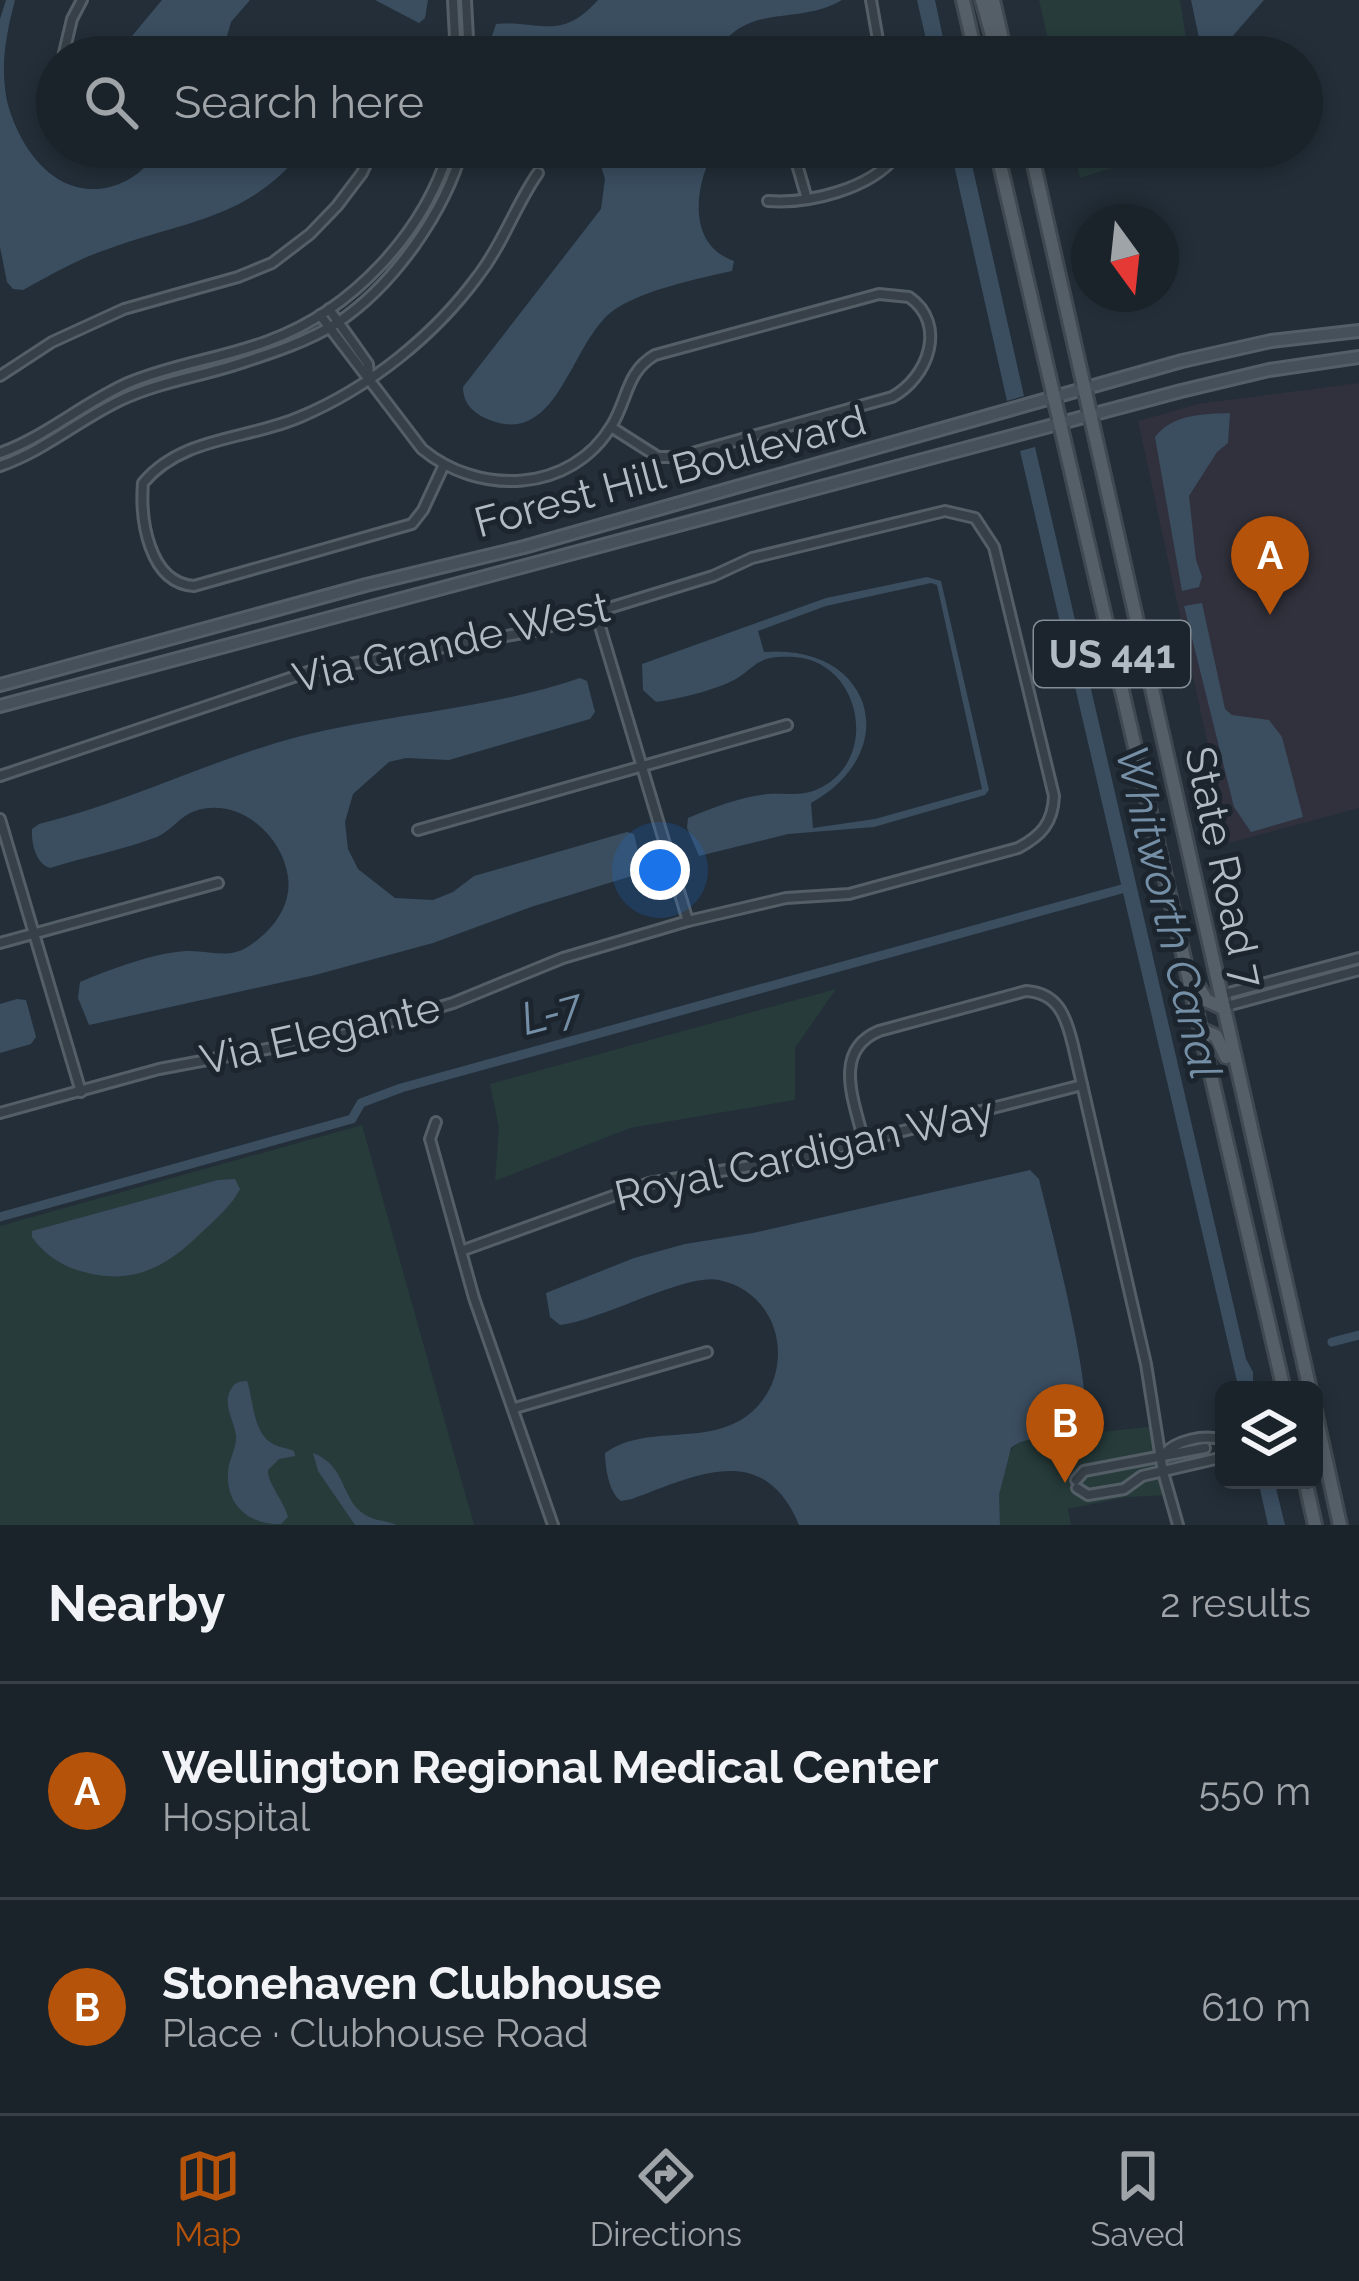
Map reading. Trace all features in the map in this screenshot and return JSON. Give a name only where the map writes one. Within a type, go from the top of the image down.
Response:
[{"type":"main road","points":[[963,0],[971,36]]},
{"type":"main road","points":[[982,0],[995,36]]},
{"type":"main road","points":[[993,0],[999,36]]},
{"type":"main road","name":"State Road 7","points":[[1001,168],[1285,1381]]},
{"type":"main road","name":"State Road 7","points":[[1035,168],[1308,1381]]},
{"type":"main road","name":"Forest Hill Boulevard","points":[[0,685],[547,541],[1085,388],[1271,341],[1359,331]]},
{"type":"main road","name":"Forest Hill Boulevard","points":[[0,706],[1058,424],[1269,370],[1359,357]]},
{"type":"main road","points":[[1181,944],[1198,991],[1205,1000],[1220,1001]]},
{"type":"main road","points":[[1200,1029],[1216,1036],[1222,1046],[1246,1114]]},
{"type":"main road","points":[[1323,1451],[1340,1525]]},
{"type":"main road","points":[[1323,1471],[1334,1495]]},
{"type":"main road","points":[[1307,1489],[1315,1525]]},
{"type":"street","points":[[68,36],[82,0]]},
{"type":"street","points":[[453,0],[454,36]]},
{"type":"street","points":[[466,0],[468,36]]},
{"type":"street","points":[[871,0],[876,36]]},
{"type":"street","points":[[0,376],[52,343],[124,308],[272,263],[310,234],[364,168]]},
{"type":"street","points":[[0,453],[27,443],[130,382],[271,340],[320,315],[376,268],[418,218],[444,168]]},
{"type":"street","points":[[0,466],[119,401],[234,365],[339,322],[427,231],[458,168]]},
{"type":"street","points":[[798,168],[807,199]]},
{"type":"street","points":[[768,201],[807,199],[872,179],[883,168]]},
{"type":"street","points":[[443,466],[412,524],[194,586],[177,585],[164,574],[154,558],[141,502],[143,483],[172,454],[297,419],[370,377],[424,336],[479,276],[538,173]]},
{"type":"street","points":[[320,315],[405,429],[443,466],[466,477],[520,482],[569,466],[611,427],[632,374],[655,355],[879,294],[909,296],[924,310],[932,336],[920,374],[910,387],[892,397],[678,457],[658,457],[611,427]]},
{"type":"street","points":[[329,309],[368,364],[370,377]]},
{"type":"street","name":"Via Grande West","points":[[0,776],[311,671],[471,644],[596,613],[713,576],[752,558],[945,511],[975,518],[994,547],[1054,796],[1048,825]]},
{"type":"street","points":[[596,613],[688,920]]},
{"type":"street","points":[[418,830],[787,725]]},
{"type":"street","points":[[0,819],[81,1092]]},
{"type":"street","name":"Via Elegante","points":[[0,1113],[159,1069],[352,1034],[453,1003],[563,958],[688,920],[786,898],[849,894],[1018,848],[1048,825]]},
{"type":"street","points":[[0,943],[218,883]]},
{"type":"street","points":[[1220,1001],[1359,958]]},
{"type":"street","points":[[1220,1001],[1359,970]]},
{"type":"street","points":[[1280,979],[1283,990]]},
{"type":"street","points":[[864,1142],[848,1072],[852,1054],[863,1040],[879,1031],[1006,996],[1034,992],[1055,1001],[1068,1024],[1178,1525]]},
{"type":"street","name":"Royal Cardigan Way","points":[[461,1251],[649,1183],[798,1158],[1082,1085]]},
{"type":"street","points":[[436,1122],[430,1139],[461,1251],[553,1525]]},
{"type":"street","points":[[515,1408],[707,1352]]},
{"type":"street","points":[[1215,1439],[1208,1437],[1161,1458],[1084,1471],[1077,1484],[1088,1495],[1124,1489],[1142,1476],[1215,1459]]},
{"type":"street","points":[[1192,1446],[1215,1445]]},
{"type":"street","points":[[1192,1446],[1196,1464]]},
{"type":"street","points":[[1139,1461],[1142,1476]]},
{"type":"shaded area","points":[[6,0],[15,0],[5,50],[7,101],[36,168],[44,168],[72,186],[90,189],[110,187],[144,168],[287,168],[239,204],[97,253],[23,290],[13,289],[7,282],[0,247],[0,19]]},
{"type":"shaded area","points":[[162,0],[250,0],[231,22],[227,36],[132,36]]},
{"type":"shaded area","points":[[375,0],[428,0],[425,18],[419,23]]},
{"type":"shaded area","points":[[598,0],[842,0],[825,8],[756,21],[730,36],[492,36],[496,24],[561,25]]},
{"type":"shaded area","points":[[917,0],[935,0],[943,36],[925,36]]},
{"type":"shaded area","points":[[1191,0],[1264,0],[1233,36],[1199,36]]},
{"type":"shaded area","points":[[602,168],[706,168],[700,194],[701,227],[718,253],[734,261],[732,271],[658,290],[617,308],[587,343],[561,388],[529,420],[508,424],[481,416],[468,404],[463,387],[601,209]]},
{"type":"shaded area","points":[[955,168],[973,168],[1024,396],[1007,401]]},
{"type":"shaded area","points":[[1359,383],[1359,808],[1229,843],[1138,421],[1198,404]]},
{"type":"shaded area","points":[[1230,413],[1228,443],[1189,496],[1202,577],[1199,587],[1182,591],[1155,437],[1180,420]]},
{"type":"shaded area","points":[[1035,447],[1253,1381],[1237,1381],[1020,451]]},
{"type":"shaded area","points":[[927,577],[941,581],[989,790],[874,827],[788,834],[699,856],[687,828],[688,818],[748,797],[822,787],[840,773],[851,754],[854,712],[847,692],[817,662],[794,657],[762,661],[720,686],[656,702],[643,690],[642,664],[826,598]],"holes":[[[937,585],[982,789],[875,819],[813,828],[811,803],[841,781],[859,756],[866,730],[863,704],[851,682],[830,664],[801,654],[764,652],[758,631],[826,606]]]},
{"type":"shaded area","points":[[1202,603],[1225,709],[1232,715],[1269,720],[1282,737],[1303,817],[1251,832],[1234,807],[1184,606]]},
{"type":"shaded area","points":[[580,678],[587,681],[595,712],[590,719],[449,760],[389,762],[353,794],[345,822],[348,849],[358,869],[395,898],[433,900],[474,876],[627,832],[634,834],[642,868],[635,875],[433,943],[315,975],[89,1025],[78,998],[80,982],[161,955],[241,950],[273,925],[287,898],[288,877],[268,834],[227,809],[195,811],[157,837],[50,868],[38,858],[34,846],[32,829],[39,824],[301,736],[511,697]]},
{"type":"shaded area","points":[[26,1000],[36,1037],[31,1044],[0,1053],[0,1004]]},
{"type":"shaded area","points":[[1030,1170],[1039,1179],[1061,1269],[1079,1353],[1085,1417],[1081,1431],[1073,1436],[1028,1440],[1011,1448],[999,1495],[1000,1525],[799,1525],[784,1498],[767,1482],[748,1473],[727,1471],[704,1474],[632,1499],[621,1501],[613,1492],[605,1453],[637,1439],[723,1428],[758,1406],[771,1387],[777,1365],[772,1322],[742,1289],[719,1280],[686,1283],[560,1325],[550,1317],[546,1293],[634,1258],[685,1244]]},
{"type":"shaded area","points":[[235,1179],[240,1189],[223,1212],[175,1256],[146,1271],[114,1276],[77,1270],[52,1257],[32,1237],[32,1231]]},
{"type":"shaded area","points":[[247,1381],[262,1433],[275,1445],[294,1451],[295,1456],[279,1459],[268,1470],[288,1517],[281,1524],[250,1517],[236,1504],[228,1485],[236,1435],[229,1395],[236,1383]]},
{"type":"shaded area","points":[[313,1453],[333,1467],[359,1511],[397,1525],[355,1525],[318,1471]]},
{"type":"shaded area","points":[[1260,1489],[1276,1489],[1285,1525],[1268,1525]]},
{"type":"green space","points":[[1039,0],[1180,0],[1186,36],[1047,36]]},
{"type":"green space","points":[[1078,168],[1111,168],[1080,178]]},
{"type":"green space","points":[[836,989],[795,1048],[795,1100],[630,1128],[495,1181],[499,1128],[490,1084]]},
{"type":"green space","points":[[362,1125],[474,1525],[0,1525],[0,1226]]},
{"type":"green space","points":[[1156,1426],[1170,1495],[1127,1497],[1068,1509],[1071,1525],[1000,1525],[1003,1469],[1019,1441]]},
{"type":"waterway","name":"L-7","points":[[0,1217],[352,1119],[361,1103],[401,1088],[1129,887]]},
{"type":"waterway","points":[[1332,1342],[1359,1335]]},
{"type":"place","name":"Wellington Regional Medical Center","points":[[1270,615]]},
{"type":"place","name":"Stonehaven Clubhouse","points":[[1065,1483]]},
{"type":"water label","name":"Whitworth Canal","points":[[1169,912]]}]
